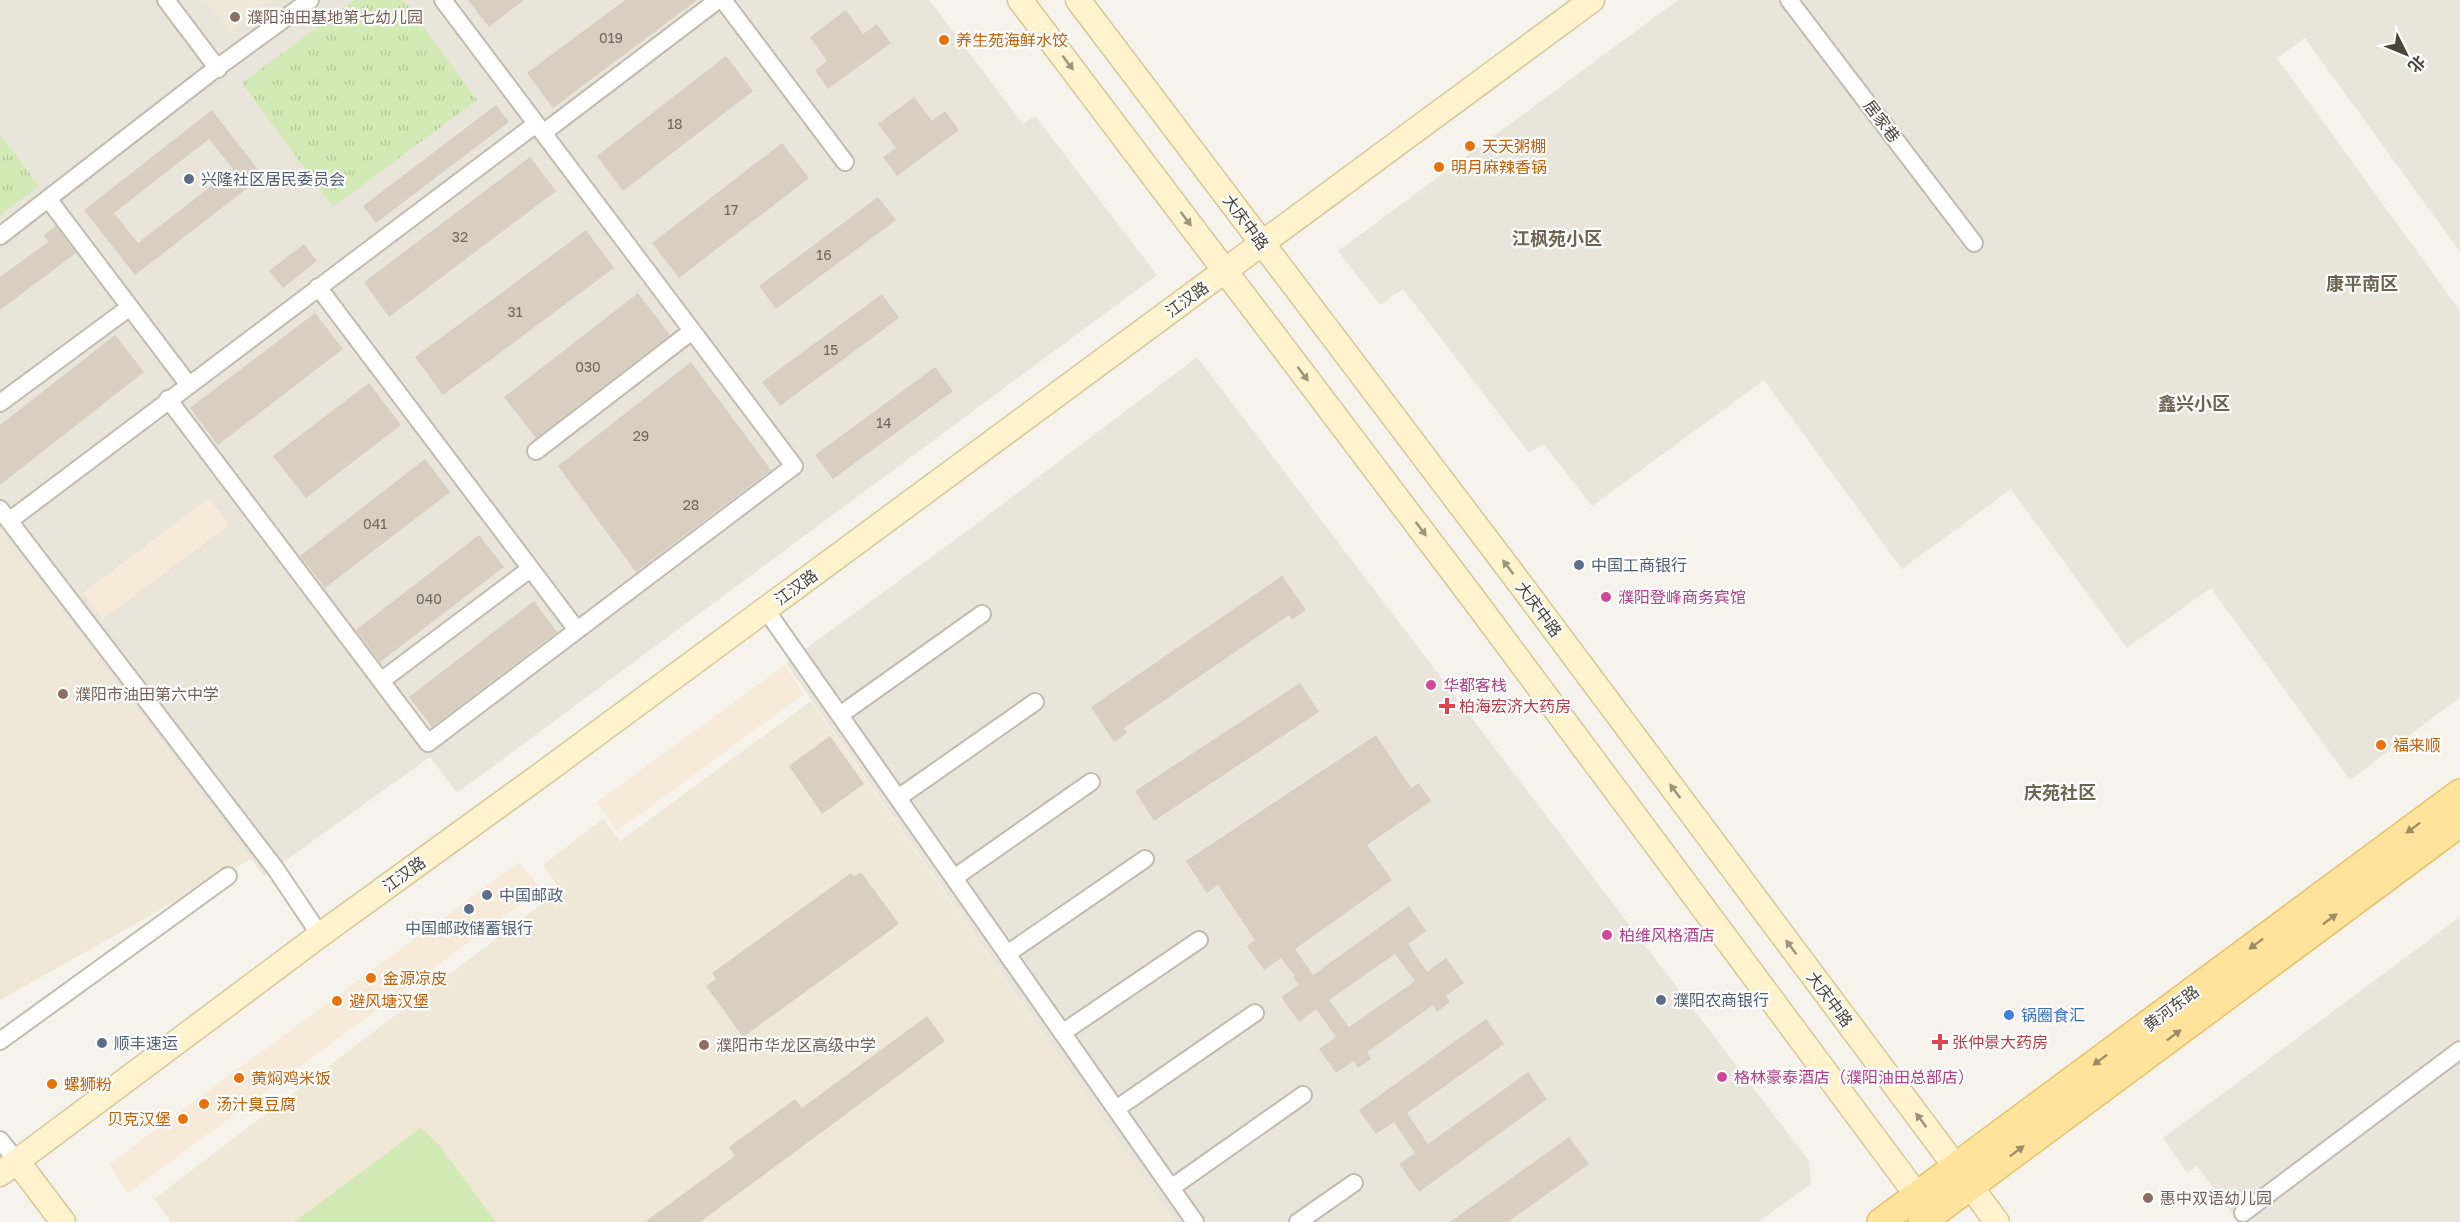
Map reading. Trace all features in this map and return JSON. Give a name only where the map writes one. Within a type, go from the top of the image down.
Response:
[{"type":"main road","points":[[1020,0],[1475,601],[1927,1214]]},
{"type":"main road","name":"大庆中路","points":[[1078,0],[1512,573],[1996,1222]]},
{"type":"main road","name":"江汉路","points":[[9,1168],[320,935],[1592,0]]},
{"type":"main road","name":"黄河东路","points":[[1881,1222],[1927,1214],[1963,1177],[2460,793]]},
{"type":"main road","name":"黄河东路","points":[[1963,1177],[2460,823]]},
{"type":"main road","points":[[9,1168],[63,1222]]},
{"type":"street","points":[[166,0],[218,69]]},
{"type":"street","points":[[0,236],[310,0]]},
{"type":"street","points":[[168,399],[428,743],[794,466],[443,0]]},
{"type":"street","points":[[320,935],[274,868],[4,515],[168,399],[318,287],[721,0],[845,162]]},
{"type":"street","name":"居家巷","points":[[1789,0],[1974,243]]},
{"type":"street","points":[[49,200],[188,384]]},
{"type":"street","points":[[318,287],[577,630]]},
{"type":"street","points":[[0,404],[130,307]]},
{"type":"street","points":[[536,451],[692,331]]},
{"type":"street","points":[[381,681],[530,569]]},
{"type":"street","points":[[766,609],[1195,1222]]},
{"type":"street","points":[[840,715],[982,614]]},
{"type":"street","points":[[898,798],[1035,702]]},
{"type":"street","points":[[954,878],[1091,782]]},
{"type":"street","points":[[1007,954],[1145,859]]},
{"type":"street","points":[[0,1041],[228,876]]},
{"type":"street","points":[[1062,1033],[1199,940]]},
{"type":"street","points":[[1116,1109],[1255,1012]]},
{"type":"street","points":[[2243,1213],[2460,1050]]},
{"type":"street","points":[[1171,1188],[1303,1095]]},
{"type":"street","points":[[0,1140],[9,1168]]},
{"type":"street","points":[[1298,1222],[1354,1183]]},
{"type":"shaded area","points":[[0,0],[929,0],[1023,124],[1035,116],[1157,275],[457,793],[430,757],[264,876],[0,529]]},
{"type":"shaded area","name":"濮阳油田基地第七幼儿园","points":[[205,0],[274,0],[230,33]]},
{"type":"shaded area","points":[[1678,0],[2460,0],[2460,252],[2305,38],[2277,58],[2460,311],[2460,697],[2350,780],[2211,588],[2127,648],[2011,489],[1902,569],[1764,380],[1592,506],[1544,444],[1529,453],[1403,289],[1380,305],[1338,251]]},
{"type":"shaded area","points":[[1197,357],[1809,1161],[1811,1184],[1758,1222],[1174,1222],[786,663],[959,537]]},
{"type":"shaded area","points":[[209,498],[229,525],[103,619],[83,593]]},
{"type":"shaded area","name":"濮阳市油田第六中学","points":[[0,529],[251,859],[0,1000]]},
{"type":"shaded area","points":[[785,665],[804,694],[617,831],[597,802]]},
{"type":"shaded area","name":"濮阳市华龙区高级中学","points":[[811,701],[1174,1222],[171,1222],[154,1199],[560,890],[543,865],[603,819],[620,841]]},
{"type":"shaded area","points":[[519,862],[541,889],[128,1193],[109,1164]]},
{"type":"shaded area","points":[[2460,917],[2460,1222],[2239,1222],[2197,1166],[2187,1173],[2163,1138]]},
{"type":"green space","points":[[354,0],[404,0],[477,100],[333,207],[242,83]]},
{"type":"green space","points":[[0,134],[39,186],[0,216]]},
{"type":"green space","points":[[421,1128],[439,1145],[496,1222],[294,1222]]},
{"type":"building","points":[[468,0],[524,0],[489,27]]},
{"type":"building","points":[[625,0],[697,0],[553,108],[527,73]]},
{"type":"building","points":[[846,10],[863,34],[877,24],[891,43],[828,89],[815,70],[827,61],[810,37]]},
{"type":"building","points":[[726,56],[753,91],[623,191],[597,156]]},
{"type":"building","points":[[914,97],[932,121],[945,111],[959,130],[897,176],[883,157],[896,148],[878,124]]},
{"type":"building","points":[[496,105],[509,122],[376,223],[363,206]]},
{"type":"building","points":[[212,110],[263,176],[135,275],[84,210]],"holes":[[[209,139],[233,169],[138,243],[114,213]]]},
{"type":"building","points":[[782,143],[809,178],[679,278],[652,243]]},
{"type":"building","points":[[530,157],[556,191],[389,317],[364,282]]},
{"type":"building","points":[[878,197],[896,220],[776,309],[759,286]]},
{"type":"building","points":[[56,226],[76,253],[0,310],[0,277],[48,242],[44,235]]},
{"type":"building","points":[[586,230],[614,268],[443,395],[415,357]]},
{"type":"building","points":[[304,244],[317,261],[283,288],[269,271]]},
{"type":"building","points":[[638,293],[670,335],[536,438],[504,397]]},
{"type":"building","points":[[882,294],[899,318],[780,406],[762,382]]},
{"type":"building","points":[[315,313],[343,349],[218,445],[190,408]]},
{"type":"building","points":[[115,335],[144,372],[0,485],[0,425]]},
{"type":"building","points":[[691,362],[771,470],[636,572],[558,466]]},
{"type":"building","points":[[935,367],[953,391],[833,479],[815,455]]},
{"type":"building","points":[[369,383],[401,425],[306,498],[273,456]]},
{"type":"building","points":[[425,459],[450,492],[325,588],[300,556]]},
{"type":"building","points":[[479,535],[504,567],[380,662],[356,630]]},
{"type":"building","points":[[1282,576],[1306,610],[1292,620],[1289,615],[1124,728],[1127,733],[1114,742],[1091,707]]},
{"type":"building","points":[[534,601],[557,632],[432,727],[409,697]]},
{"type":"building","points":[[1300,683],[1319,712],[1154,821],[1135,791]]},
{"type":"building","points":[[1376,735],[1411,788],[1419,783],[1431,801],[1367,845],[1392,880],[1295,949],[1313,975],[1409,906],[1426,931],[1408,944],[1427,972],[1446,958],[1464,983],[1446,996],[1450,1002],[1437,1012],[1433,1005],[1367,1052],[1371,1059],[1358,1068],[1354,1061],[1336,1073],[1319,1049],[1336,1037],[1316,1009],[1299,1022],[1281,997],[1299,985],[1293,977],[1295,976],[1281,958],[1264,970],[1247,946],[1255,940],[1218,885],[1207,893],[1186,861]],"holes":[[[1395,954],[1415,981],[1349,1027],[1329,1000]]]},
{"type":"building","points":[[830,736],[864,784],[822,814],[789,766]]},
{"type":"building","points":[[861,872],[899,924],[743,1037],[706,986],[716,979],[712,973],[851,873],[854,877]]},
{"type":"building","points":[[927,1016],[945,1041],[700,1222],[645,1222],[735,1156],[729,1147],[795,1099],[802,1108]]},
{"type":"building","points":[[1486,1019],[1504,1044],[1407,1113],[1428,1144],[1528,1072],[1547,1099],[1419,1192],[1399,1164],[1415,1153],[1394,1122],[1376,1134],[1359,1110]]},
{"type":"building","points":[[1569,1137],[1589,1164],[1508,1222],[1450,1222]]},
{"type":"place","name":"濮阳油田基地第七幼儿园","points":[[235,17]]},
{"type":"place","name":"养生苑海鲜水饺","points":[[944,40]]},
{"type":"place","name":"天天粥棚","points":[[1470,146]]},
{"type":"place","name":"明月麻辣香锅","points":[[1439,167]]},
{"type":"place","name":"兴隆社区居民委员会","points":[[189,179]]},
{"type":"place","name":"中国工商银行","points":[[1579,565]]},
{"type":"place","name":"濮阳登峰商务宾馆","points":[[1606,597]]},
{"type":"place","name":"华都客栈","points":[[1431,685]]},
{"type":"place","name":"濮阳市油田第六中学","points":[[63,694]]},
{"type":"place","name":"柏海宏济大药房","points":[[1447,706]]},
{"type":"place","name":"福来顺","points":[[2381,745]]},
{"type":"place","name":"中国邮政","points":[[487,895]]},
{"type":"place","name":"中国邮政储蓄银行","points":[[469,909]]},
{"type":"place","name":"柏维风格酒店","points":[[1607,935]]},
{"type":"place","name":"金源凉皮","points":[[371,978]]},
{"type":"place","name":"濮阳农商银行","points":[[1661,1000]]},
{"type":"place","name":"避风塘汉堡","points":[[337,1001]]},
{"type":"place","name":"锅圈食汇","points":[[2009,1015]]},
{"type":"place","name":"张仲景大药房","points":[[1940,1042]]},
{"type":"place","name":"顺丰速运","points":[[102,1043]]},
{"type":"place","name":"濮阳市华龙区高级中学","points":[[704,1045]]},
{"type":"place","name":"格林豪泰酒店（濮阳油田总部店）","points":[[1722,1077]]},
{"type":"place","name":"黄焖鸡米饭","points":[[239,1078]]},
{"type":"place","name":"螺狮粉","points":[[52,1084]]},
{"type":"place","name":"汤汁臭豆腐","points":[[204,1104]]},
{"type":"place","name":"贝克汉堡","points":[[183,1119]]},
{"type":"place","name":"惠中双语幼儿园","points":[[2148,1198]]},
{"type":"district","name":"江枫苑小区","points":[[1557,239]]},
{"type":"district","name":"康平南区","points":[[2362,284]]},
{"type":"district","name":"鑫兴小区","points":[[2194,404]]},
{"type":"district","name":"庆苑社区","points":[[2060,793]]}]
